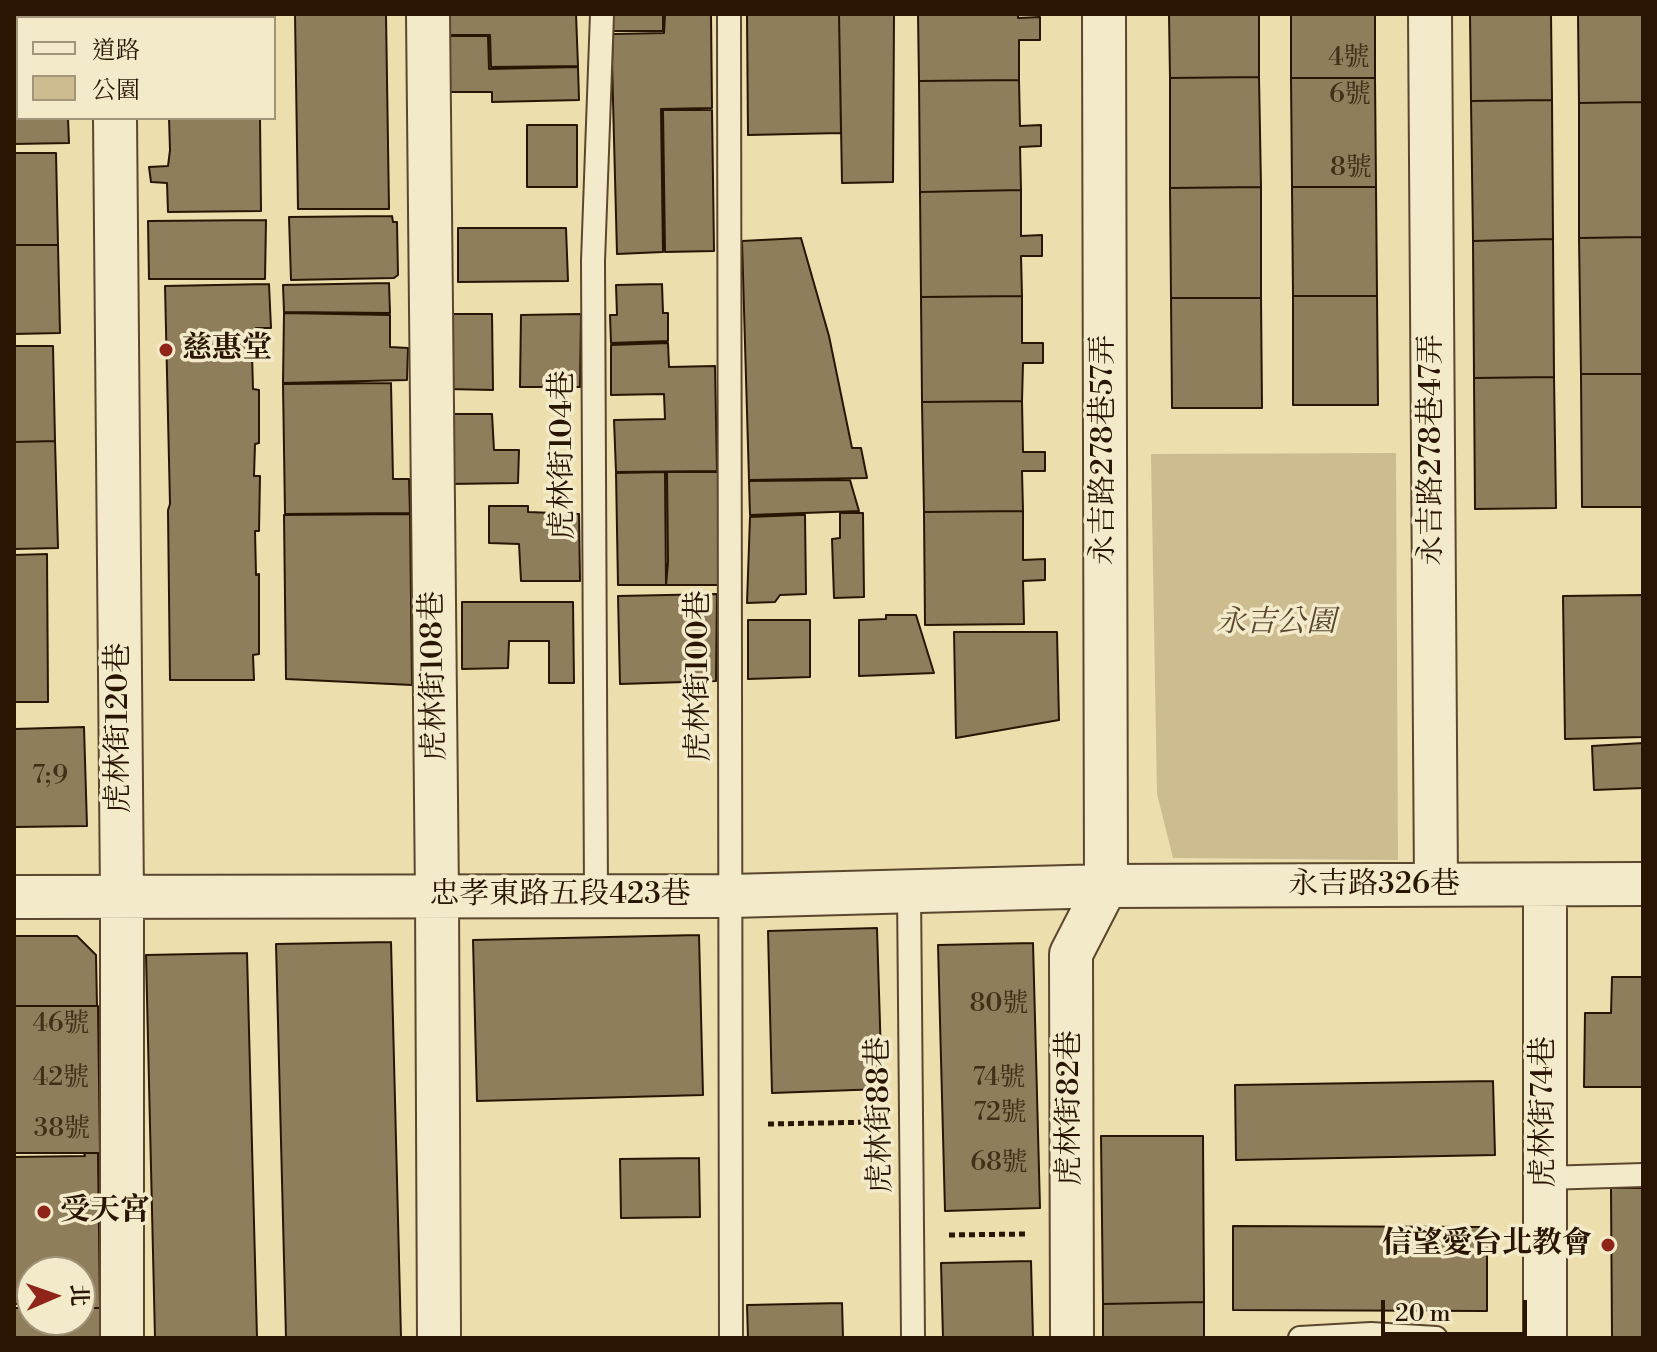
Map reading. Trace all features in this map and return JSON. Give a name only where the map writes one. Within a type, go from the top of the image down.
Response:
[{"type":"street","name":"虎林街108巷","points":[[428,14],[439,1338]]},
{"type":"street","name":"永吉路278巷57弄","points":[[1104,14],[1106,886]]},
{"type":"street","name":"永吉路278巷47弄","points":[[1430,14],[1436,885]]},
{"type":"street","name":"虎林街120巷","points":[[115,120],[122,896],[122,1338]]},
{"type":"street","name":"永吉路326巷","points":[[1106,886],[1643,884]]},
{"type":"street","name":"虎林街74巷","points":[[1545,885],[1545,1338]]},
{"type":"street","name":"忠孝東路五段423巷","points":[[14,897],[731,896],[1106,886]]},
{"type":"street","name":"虎林街82巷","points":[[1072,1338],[1071,954],[1106,886]]},
{"type":"lane","name":"虎林街104巷","points":[[596,895],[593,261],[602,14]]},
{"type":"lane","name":"虎林街100巷","points":[[729,14],[731,1338]]},
{"type":"lane","name":"虎林街88巷","points":[[909,891],[913,1338]]},
{"type":"lane","points":[[1545,1178],[1643,1175]]},
{"type":"lane","points":[[1300,1338],[1436,1338]]},
{"type":"path","points":[[731,1124],[911,1121]]},
{"type":"path","points":[[912,1236],[1072,1234]]},
{"type":"green space","name":"永吉公園","points":[[1396,453],[1398,860],[1173,858],[1157,794],[1151,454]]},
{"type":"building","points":[[14,14],[67,14],[16,16],[14,60]]},
{"type":"building","points":[[169,14],[260,14],[260,16]]},
{"type":"building","points":[[295,14],[386,14],[389,209],[298,209]]},
{"type":"building","points":[[445,14],[576,14],[578,66],[491,67],[490,35],[446,35]]},
{"type":"building","points":[[613,14],[663,14],[663,31],[613,31]]},
{"type":"building","points":[[665,14],[711,14],[712,108],[661,109],[663,252],[617,254],[613,34],[664,33]]},
{"type":"building","points":[[747,14],[839,14],[841,133],[748,135]]},
{"type":"building","points":[[839,14],[894,14],[893,182],[842,183]]},
{"type":"building","points":[[918,14],[1018,14],[1018,18],[1040,17],[1040,40],[1019,40],[1019,80],[919,81]]},
{"type":"building","points":[[1169,14],[1259,14],[1259,77],[1170,78]]},
{"type":"building","points":[[1291,14],[1375,14],[1375,78],[1291,78]]},
{"type":"building","points":[[1470,14],[1551,14],[1552,100],[1471,101]]},
{"type":"building","points":[[1578,14],[1643,14],[1643,102],[1579,103]]},
{"type":"building","points":[[446,36],[488,36],[489,69],[578,67],[579,100],[492,102],[492,92],[448,92]]},
{"type":"building","points":[[16,60],[16,120],[68,120],[69,143],[14,144]]},
{"type":"building","points":[[1259,77],[1261,187],[1170,188],[1170,78]]},
{"type":"building","points":[[1291,78],[1375,78],[1376,187],[1292,187]]},
{"type":"building","points":[[1019,80],[1020,126],[1041,125],[1041,146],[1020,147],[1021,190],[920,192],[919,81]]},
{"type":"building","points":[[1552,100],[1553,239],[1473,241],[1471,101]]},
{"type":"building","points":[[1643,102],[1643,237],[1579,238],[1579,103]]},
{"type":"building","points":[[663,110],[712,110],[714,251],[665,252]]},
{"type":"building","points":[[169,120],[260,120],[261,211],[168,212],[167,183],[151,182],[149,167],[168,166]]},
{"type":"building","points":[[527,125],[577,125],[577,187],[527,187]]},
{"type":"building","points":[[14,153],[56,153],[58,245],[14,245]]},
{"type":"building","points":[[1261,187],[1261,298],[1171,298],[1170,188]]},
{"type":"building","points":[[1292,187],[1376,187],[1377,296],[1293,296]]},
{"type":"building","points":[[1021,190],[1021,236],[1042,235],[1042,256],[1021,256],[1022,296],[921,297],[920,192]]},
{"type":"building","points":[[392,216],[393,222],[397,222],[398,275],[394,278],[291,280],[289,217]]},
{"type":"building","points":[[266,220],[265,279],[149,279],[148,221]]},
{"type":"building","points":[[458,228],[566,228],[568,281],[458,282]]},
{"type":"building","points":[[1643,237],[1643,374],[1581,374],[1579,238]]},
{"type":"building","points":[[801,238],[829,336],[852,448],[861,448],[867,478],[749,480],[742,241]]},
{"type":"building","points":[[1553,239],[1554,377],[1474,378],[1473,241]]},
{"type":"building","points":[[14,245],[58,245],[60,333],[14,334]]},
{"type":"building","points":[[389,283],[390,313],[284,312],[283,285]]},
{"type":"building","points":[[269,284],[271,328],[256,328],[257,352],[252,354],[253,389],[259,390],[259,443],[255,444],[254,476],[260,476],[259,531],[255,531],[256,575],[259,574],[259,654],[253,655],[254,680],[170,680],[165,286]]},
{"type":"building","points":[[662,284],[663,313],[668,313],[668,341],[611,343],[610,315],[617,315],[616,285]]},
{"type":"building","points":[[1022,296],[1022,343],[1043,343],[1043,363],[1023,363],[1022,401],[922,402],[921,297]]},
{"type":"building","points":[[1293,296],[1377,296],[1378,405],[1293,405]]},
{"type":"building","points":[[1171,298],[1261,298],[1262,408],[1172,408]]},
{"type":"building","points":[[284,313],[390,315],[390,347],[408,348],[407,380],[283,383]]},
{"type":"building","points":[[448,314],[492,314],[493,390],[447,389]]},
{"type":"building","points":[[581,314],[580,387],[520,387],[521,315]]},
{"type":"building","points":[[668,343],[669,367],[715,366],[717,471],[616,472],[614,420],[665,419],[664,394],[611,395],[611,345]]},
{"type":"building","points":[[14,346],[53,346],[55,441],[14,442]]},
{"type":"building","points":[[1581,374],[1643,374],[1643,507],[1582,507]]},
{"type":"building","points":[[1554,377],[1556,508],[1475,509],[1474,378]]},
{"type":"building","points":[[391,383],[393,479],[409,479],[410,513],[285,514],[283,384]]},
{"type":"building","points":[[1022,401],[1023,452],[1045,452],[1045,471],[1022,471],[1023,511],[924,512],[922,402]]},
{"type":"building","points":[[449,414],[492,414],[494,450],[519,450],[518,483],[449,484]]},
{"type":"building","points":[[55,441],[58,548],[14,549],[14,442]]},
{"type":"building","points":[[665,472],[666,585],[618,585],[616,473]]},
{"type":"building","points":[[667,472],[718,472],[720,585],[666,585]]},
{"type":"building","points":[[850,480],[859,511],[750,515],[749,481]]},
{"type":"building","points":[[489,506],[528,506],[528,512],[579,514],[580,581],[521,581],[519,544],[489,543]]},
{"type":"building","points":[[1023,511],[1023,560],[1045,559],[1045,580],[1023,581],[1024,624],[925,625],[924,512]]},
{"type":"building","points":[[840,513],[863,513],[864,597],[834,598],[832,539],[840,538]]},
{"type":"building","points":[[410,514],[412,685],[286,679],[284,515]]},
{"type":"building","points":[[805,515],[806,594],[780,595],[775,602],[747,603],[750,517]]},
{"type":"building","points":[[47,554],[48,702],[14,702],[14,555]]},
{"type":"building","points":[[717,594],[716,681],[620,684],[618,596]]},
{"type":"building","points":[[1643,595],[1643,737],[1565,739],[1563,596]]},
{"type":"building","points":[[462,602],[573,602],[574,683],[549,683],[549,641],[509,641],[508,668],[462,669]]},
{"type":"building","points":[[886,615],[916,615],[934,673],[859,676],[859,620],[886,619]]},
{"type":"building","points":[[748,620],[810,620],[810,677],[748,679]]},
{"type":"building","points":[[954,632],[1057,632],[1059,720],[956,738]]},
{"type":"building","points":[[84,727],[87,826],[14,827],[14,729]]},
{"type":"building","points":[[1643,743],[1643,788],[1594,790],[1592,746]]},
{"type":"building","points":[[877,928],[882,1089],[772,1093],[768,931]]},
{"type":"building","points":[[699,935],[703,1095],[477,1101],[473,940]]},
{"type":"building","points":[[14,936],[77,936],[96,955],[97,1006],[14,1006]]},
{"type":"building","points":[[391,942],[401,1338],[286,1338],[276,944]]},
{"type":"building","points":[[1033,943],[1040,1208],[945,1211],[938,945]]},
{"type":"building","points":[[247,953],[257,1338],[155,1338],[146,955]]},
{"type":"building","points":[[1612,977],[1643,977],[1643,1087],[1584,1087],[1585,1013],[1611,1013]]},
{"type":"building","points":[[14,1006],[98,1006],[100,1153],[14,1153]]},
{"type":"building","points":[[1493,1081],[1495,1155],[1236,1160],[1235,1085]]},
{"type":"building","points":[[1101,1136],[1203,1136],[1204,1302],[1103,1304]]},
{"type":"building","points":[[84,1153],[98,1153],[100,1308],[96,1308],[96,1256],[16,1256],[14,1304],[14,1157],[85,1156]]},
{"type":"building","points":[[699,1158],[700,1217],[621,1218],[620,1159]]},
{"type":"building","points":[[1611,1188],[1643,1188],[1643,1338],[1612,1338]]},
{"type":"building","points":[[1233,1226],[1487,1227],[1487,1311],[1233,1310]]},
{"type":"building","points":[[1031,1261],[1033,1338],[943,1338],[941,1263]]},
{"type":"building","points":[[1204,1302],[1204,1338],[1103,1338],[1103,1304]]},
{"type":"building","points":[[842,1303],[843,1338],[748,1338],[747,1305]]},
{"type":"building","points":[[14,1308],[16,1336],[96,1336],[96,1308],[100,1308],[100,1338],[14,1338]]},
{"type":"place","name":"慈惠堂","points":[[166,350]]},
{"type":"place","name":"受天宮","points":[[44,1212]]},
{"type":"place","name":"信望愛台北教會","points":[[1608,1245]]}]
